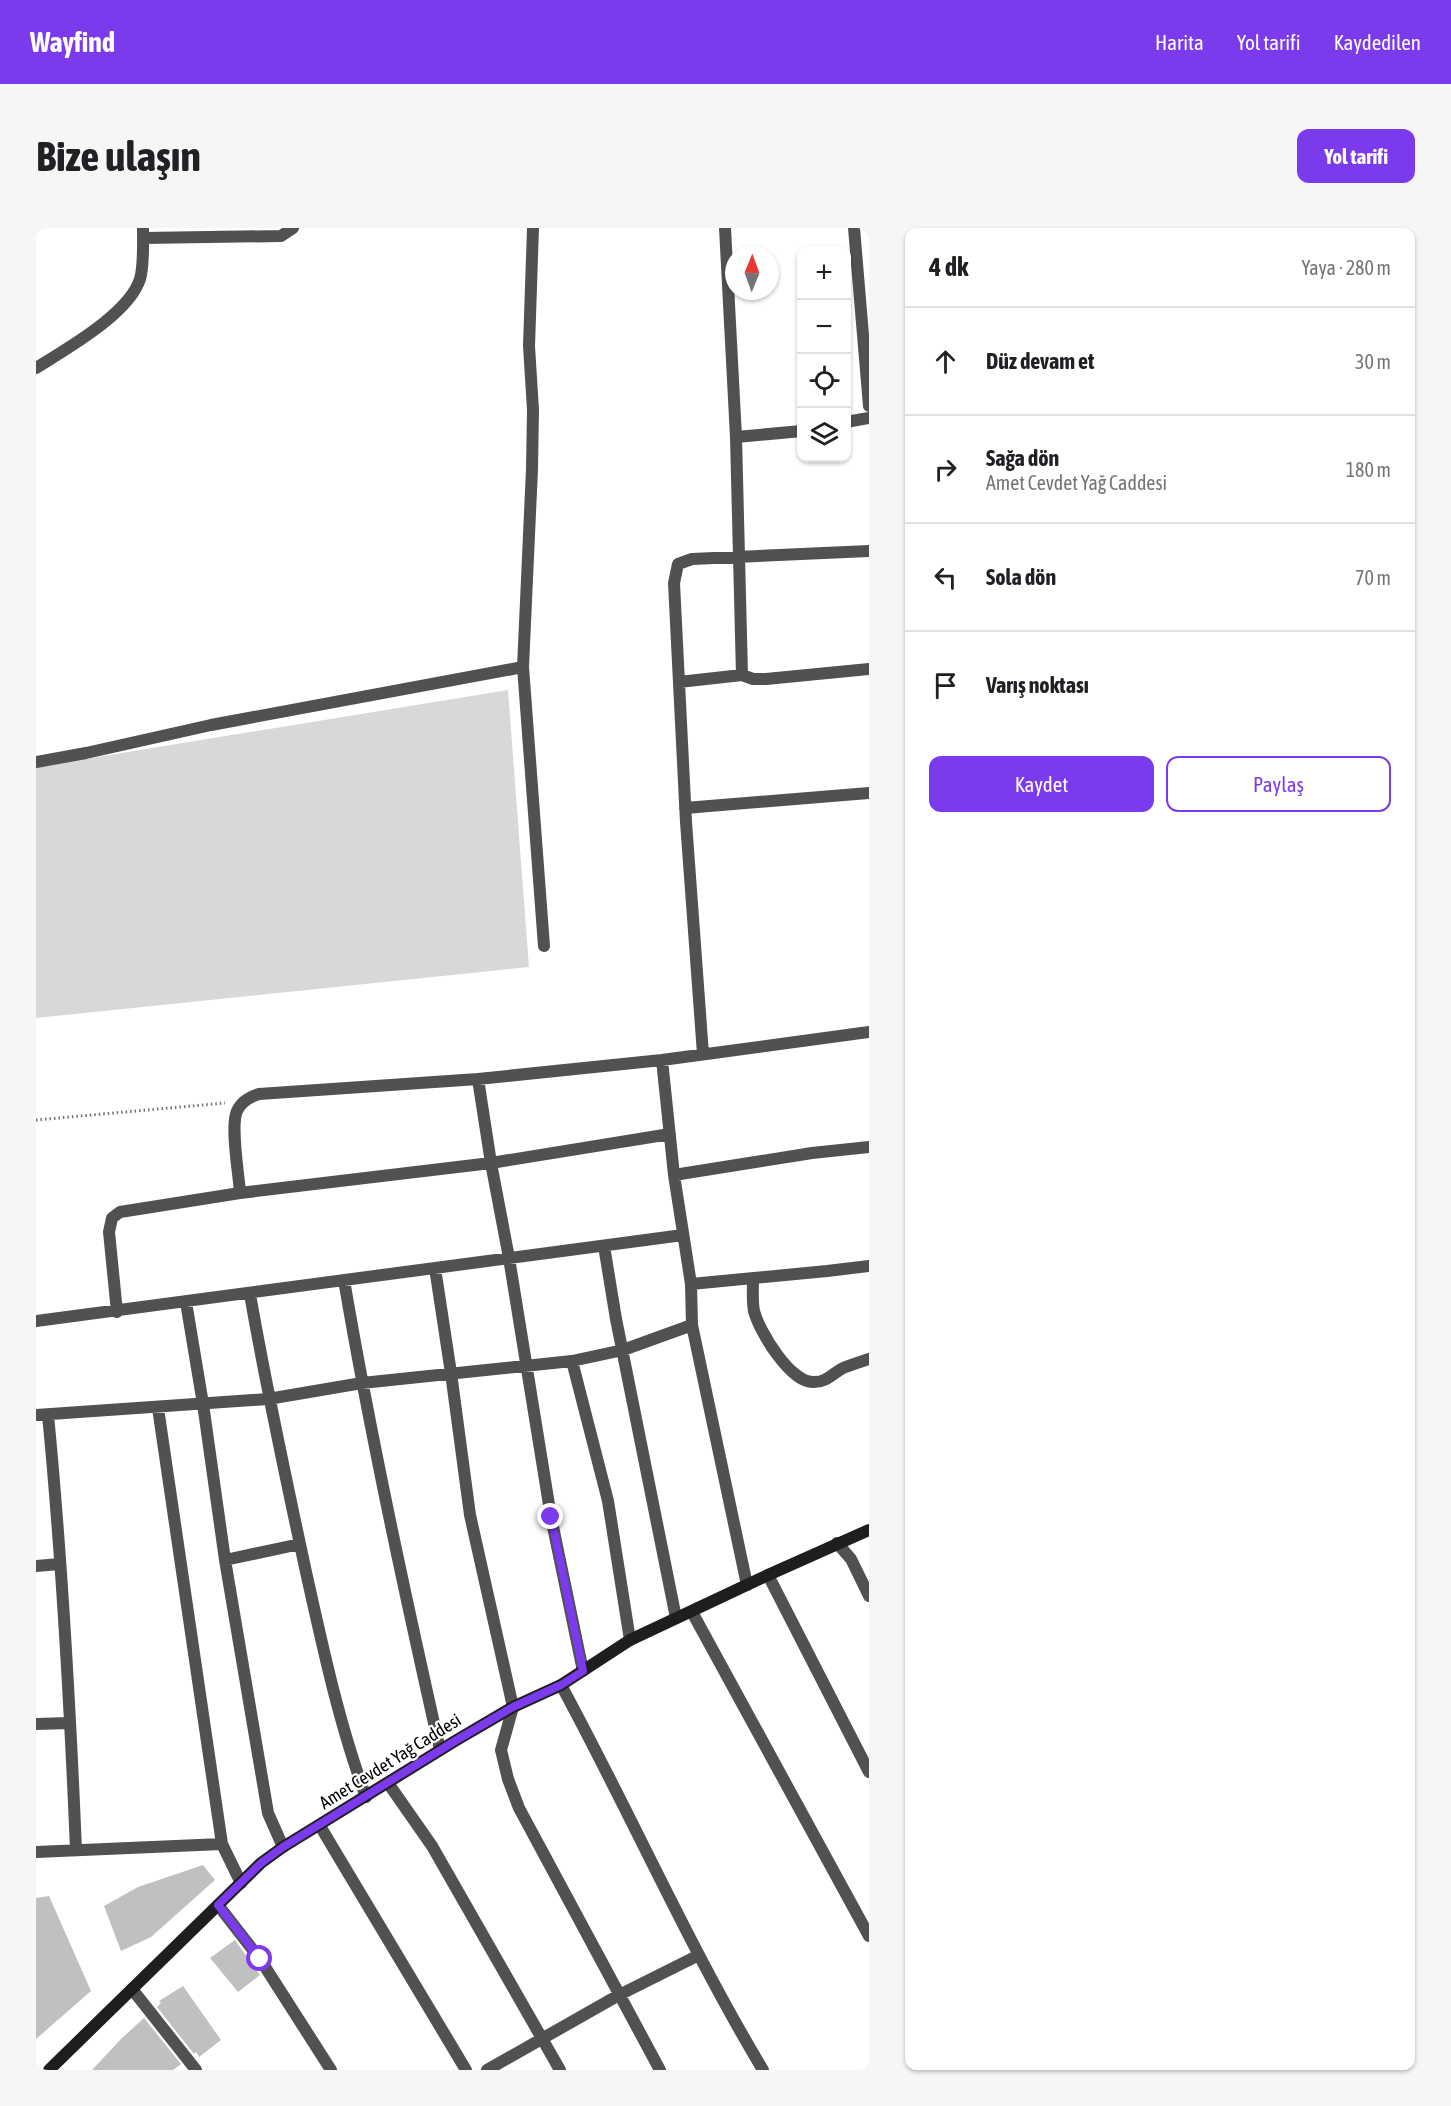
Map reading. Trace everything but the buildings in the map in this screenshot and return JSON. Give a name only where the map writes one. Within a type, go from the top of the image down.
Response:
[{"type":"street","points":[[36,368],[114,315],[132,294],[140,279],[143,233],[227,232],[281,236],[293,228]]},
{"type":"street","points":[[533,228],[529,346],[532,469],[523,667],[544,946]]},
{"type":"street","points":[[725,228],[736,437],[742,675]]},
{"type":"street","points":[[854,228],[869,406]]},
{"type":"street","points":[[851,421],[869,418]]},
{"type":"street","points":[[736,437],[797,431]]},
{"type":"street","points":[[703,1054],[685,808],[674,583],[678,564],[692,559],[869,550]]},
{"type":"street","points":[[36,762],[222,722],[523,667]]},
{"type":"street","points":[[679,682],[742,675],[753,679],[766,679],[869,669]]},
{"type":"street","points":[[685,808],[869,793]]},
{"type":"street","points":[[240,1193],[235,1124],[237,1110],[252,1096],[259,1094],[478,1079],[662,1060],[869,1032]]},
{"type":"street","points":[[662,1060],[674,1175],[691,1284],[693,1325],[747,1585]]},
{"type":"street","points":[[478,1079],[551,1517],[583,1671]]},
{"type":"street","points":[[117,1312],[109,1232],[112,1218],[120,1212],[240,1193],[491,1163],[670,1134]]},
{"type":"street","points":[[674,1175],[812,1153],[869,1147]]},
{"type":"street","points":[[36,1321],[683,1235]]},
{"type":"street","points":[[604,1246],[676,1618]]},
{"type":"street","points":[[691,1284],[869,1266]]},
{"type":"street","points":[[435,1268],[452,1373],[470,1515],[513,1707],[501,1750],[508,1779],[519,1808],[660,2070]]},
{"type":"street","points":[[753,1278],[754,1312],[766,1338],[790,1370],[800,1379],[811,1383],[824,1381],[842,1369],[869,1359]]},
{"type":"street","points":[[344,1280],[398,1563],[440,1750]]},
{"type":"street","points":[[250,1293],[268,1399],[333,1691],[351,1756],[366,1797]]},
{"type":"street","points":[[186,1302],[225,1560],[268,1814],[283,1847]]},
{"type":"street","points":[[76,1850],[60,1564],[42,1415],[268,1399],[362,1383],[572,1361],[623,1350],[693,1325]]},
{"type":"street","points":[[572,1361],[608,1501],[630,1640]]},
{"type":"street","points":[[158,1408],[222,1844],[241,1882]]},
{"type":"street","name":"Amet Cevdet Yağ Caddesi","points":[[49,2070],[241,1882],[283,1847],[513,1707],[561,1685],[630,1640],[869,1530]]},
{"type":"street","points":[[837,1543],[851,1558],[869,1596]]},
{"type":"street","points":[[225,1560],[300,1544]]},
{"type":"street","points":[[36,1566],[60,1564]]},
{"type":"street","points":[[768,1575],[869,1772]]},
{"type":"street","points":[[692,1612],[869,1936]]},
{"type":"street","points":[[561,1685],[699,1954],[762,2070]]},
{"type":"street","points":[[36,1724],[70,1723]]},
{"type":"street","points":[[388,1783],[432,1846],[560,2070]]},
{"type":"street","points":[[320,1826],[466,2070]]},
{"type":"street","points":[[36,1852],[222,1844]]},
{"type":"street","points":[[218,1905],[260,1959],[331,2070]]},
{"type":"street","points":[[487,2070],[619,1995],[699,1954]]},
{"type":"street","points":[[132,1989],[195,2070]]},
{"type":"path","points":[[36,1120],[225,1103],[242,1104]]},
{"type":"shaded area","points":[[508,690],[529,967],[36,1018],[36,767]]},
{"type":"route","points":[[260,1959],[218,1905],[261,1863],[283,1847],[455,1741],[513,1707],[561,1685],[583,1671],[551,1517]]}]
